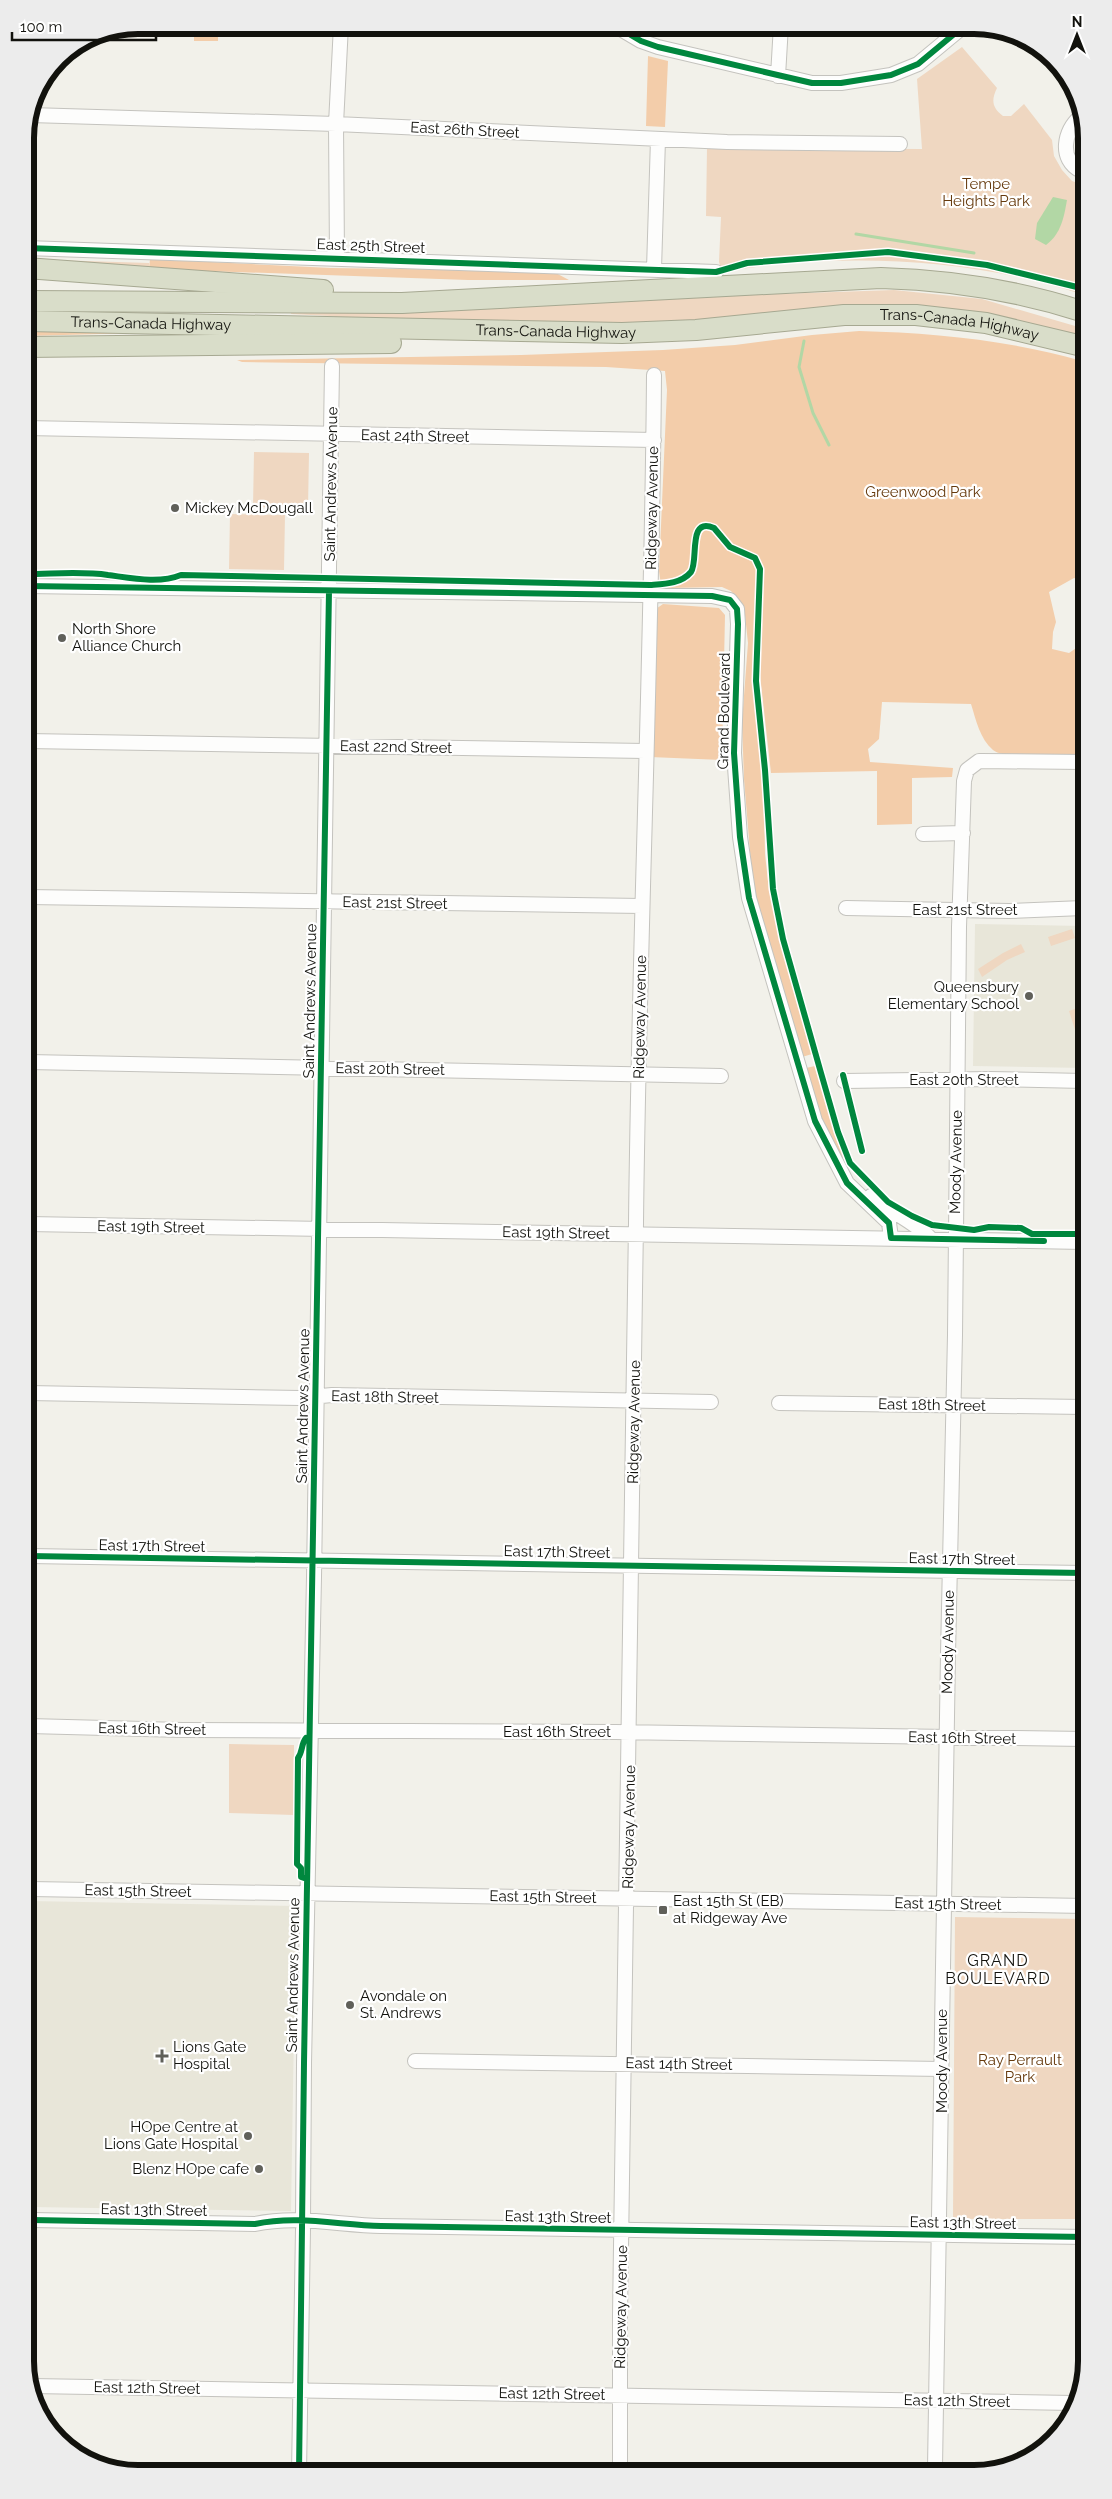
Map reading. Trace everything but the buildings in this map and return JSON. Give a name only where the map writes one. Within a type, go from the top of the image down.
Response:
[{"type":"highway","points":[[34,269],[313,290],[512,298]]},
{"type":"highway","name":"Trans-Canada Highway","points":[[34,301],[368,303],[512,298],[881,278],[956,282],[992,288],[1078,310]]},
{"type":"highway","name":"Trans-Canada Highway","points":[[34,321],[436,331],[660,332],[844,315],[916,315],[986,322],[1078,345]]},
{"type":"highway","points":[[34,349],[569,341],[660,332]]},
{"type":"street","points":[[337,257],[336,124],[340,34]]},
{"type":"street","points":[[629,34],[641,41],[658,47],[812,83],[841,83],[891,75],[918,64],[954,34]]},
{"type":"street","points":[[778,76],[781,34]]},
{"type":"street","name":"East 26th Street","points":[[36,115],[336,124],[765,143],[900,144]]},
{"type":"street","points":[[1076,120],[1073,123],[1066,145],[1068,159],[1078,168]]},
{"type":"street","points":[[654,269],[658,138]]},
{"type":"street","name":"East 25th Street","points":[[34,248],[337,257],[716,272]]},
{"type":"street","name":"Saint Andrews Avenue","points":[[299,2465],[332,366]]},
{"type":"street","name":"Ridgeway Avenue","points":[[620,2465],[636,1234],[645,751],[654,522],[654,375]]},
{"type":"street","name":"East 24th Street","points":[[34,428],[654,440]]},
{"type":"street","points":[[34,586],[650,595]]},
{"type":"street","name":"Grand Boulevard","points":[[650,595],[712,596],[730,600],[737,609],[734,753],[740,837],[749,898],[807,1100],[815,1121],[852,1188],[889,1222],[891,1238]]},
{"type":"street","name":"East 22nd Street","points":[[34,741],[645,751]]},
{"type":"street","name":"Moody Avenue","points":[[936,2465],[954,1406],[957,1080],[964,781],[967,770],[979,762],[1078,762]]},
{"type":"street","points":[[923,834],[963,834]]},
{"type":"street","name":"East 21st Street","points":[[34,897],[642,906]]},
{"type":"street","name":"East 21st Street","points":[[846,908],[960,911],[1078,908]]},
{"type":"street","name":"East 20th Street","points":[[34,1062],[722,1076]]},
{"type":"street","name":"East 20th Street","points":[[844,1081],[1078,1081]]},
{"type":"street","name":"Grand Boulevard","points":[[836,1160],[881,1204],[922,1229],[931,1239]]},
{"type":"street","name":"East 19th Street","points":[[34,1224],[1078,1242]]},
{"type":"street","name":"East 18th Street","points":[[34,1393],[711,1402]]},
{"type":"street","name":"East 18th Street","points":[[779,1404],[1078,1408]]},
{"type":"street","name":"East 17th Street","points":[[34,1556],[1078,1573]]},
{"type":"street","name":"East 16th Street","points":[[34,1726],[311,1732],[630,1732],[1078,1739]]},
{"type":"street","name":"East 15th Street","points":[[34,1889],[1078,1906]]},
{"type":"street","name":"East 14th Street","points":[[415,2061],[942,2069]]},
{"type":"street","name":"East 13th Street","points":[[34,2220],[255,2224],[272,2228],[303,2225],[334,2229],[352,2225],[1078,2237]]},
{"type":"street","name":"East 12th Street","points":[[37,2386],[1069,2403]]},
{"type":"shaded area","points":[[1053,197],[1067,200],[1063,219],[1058,230],[1046,245],[1035,239],[1037,223]]},
{"type":"shaded area","name":"Queensbury Elementary School","points":[[975,924],[1078,926],[1078,1068],[973,1066]]},
{"type":"shaded area","name":"Lions Gate Hospital","points":[[34,1901],[296,1906],[291,2211],[34,2207]]},
{"type":"green space","points":[[194,34],[218,34],[218,41],[194,41]]},
{"type":"green space","name":"Tempe Heights Park","points":[[962,47],[997,88],[993,100],[997,110],[1003,116],[1011,116],[1024,104],[1052,140],[1054,156],[1062,170],[1072,181],[1078,183],[1078,293],[994,272],[903,262],[857,260],[811,262],[722,272],[719,262],[721,217],[706,216],[707,148],[922,149],[917,79]]},
{"type":"green space","points":[[648,56],[668,61],[665,127],[646,126]]},
{"type":"green space","points":[[150,259],[331,268],[552,271],[569,280],[468,280],[149,269]]},
{"type":"green space","points":[[54,260],[149,263],[149,269]]},
{"type":"green space","points":[[894,290],[982,299],[1078,327],[1078,338],[1033,325],[367,322],[330,316],[291,314],[292,310]]},
{"type":"green space","points":[[34,330],[175,332],[34,336]]},
{"type":"green space","name":"Greenwood Park","points":[[859,331],[943,336],[999,343],[1078,360],[1078,579],[1074,578],[1049,592],[1056,622],[1053,632],[1052,649],[1069,653],[1078,647],[1078,755],[1023,756],[1000,753],[993,750],[979,729],[971,704],[882,702],[879,739],[868,749],[870,762],[953,768],[952,777],[912,778],[912,824],[877,825],[877,771],[771,773],[759,666],[763,583],[757,582],[753,666],[764,803],[765,854],[769,890],[812,1054],[802,1057],[754,900],[744,779],[742,722],[748,643],[744,606],[731,591],[722,587],[668,588],[661,585],[659,571],[667,390],[665,371],[606,367],[242,362],[237,360],[521,355],[663,350],[735,345]]},
{"type":"green space","points":[[254,452],[309,453],[308,508],[253,507]]},
{"type":"green space","points":[[230,514],[285,515],[284,570],[229,569]]},
{"type":"green space","points":[[663,604],[719,608],[725,615],[722,760],[650,757],[653,611]]},
{"type":"green space","points":[[1072,929],[1075,938],[1051,946],[1048,937]]},
{"type":"green space","points":[[1021,944],[1025,952],[1007,960],[982,977],[978,969]]},
{"type":"green space","points":[[1078,1008],[1078,1039],[1069,1011]]},
{"type":"green space","points":[[815,1066],[837,1141],[844,1155],[843,1158],[824,1131],[806,1068]]},
{"type":"green space","points":[[229,1744],[294,1745],[294,1815],[229,1813]]},
{"type":"green space","name":"Ray Perrault Park","points":[[955,1917],[1078,1919],[1078,2219],[953,2219]]},
{"type":"waterway","points":[[856,234],[974,253]]},
{"type":"waterway","points":[[804,341],[799,367],[813,413],[829,445]]},
{"type":"cycle path","points":[[629,34],[641,41],[658,47],[812,83],[841,83],[891,75],[918,64],[954,34]]},
{"type":"cycle path","points":[[34,248],[716,272],[747,263],[888,252],[987,265],[1078,287]]},
{"type":"cycle path","points":[[34,574],[88,573],[154,580],[181,575],[655,585],[672,583],[687,576],[693,566],[695,541],[700,528],[706,526],[714,528],[730,547],[755,558],[760,569],[756,681],[765,770],[773,889],[783,939],[838,1132],[850,1163],[888,1202],[932,1225],[974,1230],[989,1227],[1021,1228],[1032,1234],[1078,1234]]},
{"type":"cycle path","points":[[34,586],[712,596],[730,600],[737,609],[738,624],[734,753],[740,837],[749,898],[815,1121],[847,1183],[889,1223],[891,1238],[1044,1241]]},
{"type":"cycle path","points":[[299,2465],[304,2063],[329,591]]},
{"type":"cycle path","points":[[843,1075],[862,1151]]},
{"type":"cycle path","points":[[34,1556],[1078,1573]]},
{"type":"cycle path","points":[[306,1738],[298,1758],[297,1864],[301,1868],[301,1877],[307,1879]]},
{"type":"cycle path","points":[[34,2220],[255,2224],[271,2221],[302,2220],[381,2226],[1078,2237]]},
{"type":"place","name":"Mickey McDougall","points":[[175,508]]},
{"type":"place","name":"North Shore Alliance Church","points":[[62,638]]},
{"type":"place","name":"Queensbury Elementary School","points":[[1029,996]]},
{"type":"place","name":"East 15th St (EB) at Ridgeway Ave","points":[[663,1910]]},
{"type":"place","name":"Avondale on St. Andrews","points":[[350,2005]]},
{"type":"place","name":"Lions Gate Hospital","points":[[162,2056]]},
{"type":"place","name":"HOpe Centre at Lions Gate Hospital","points":[[248,2136]]},
{"type":"place","name":"Blenz HOpe cafe","points":[[259,2169]]},
{"type":"district","name":"GRAND BOULEVARD","points":[[998,1969]]}]
